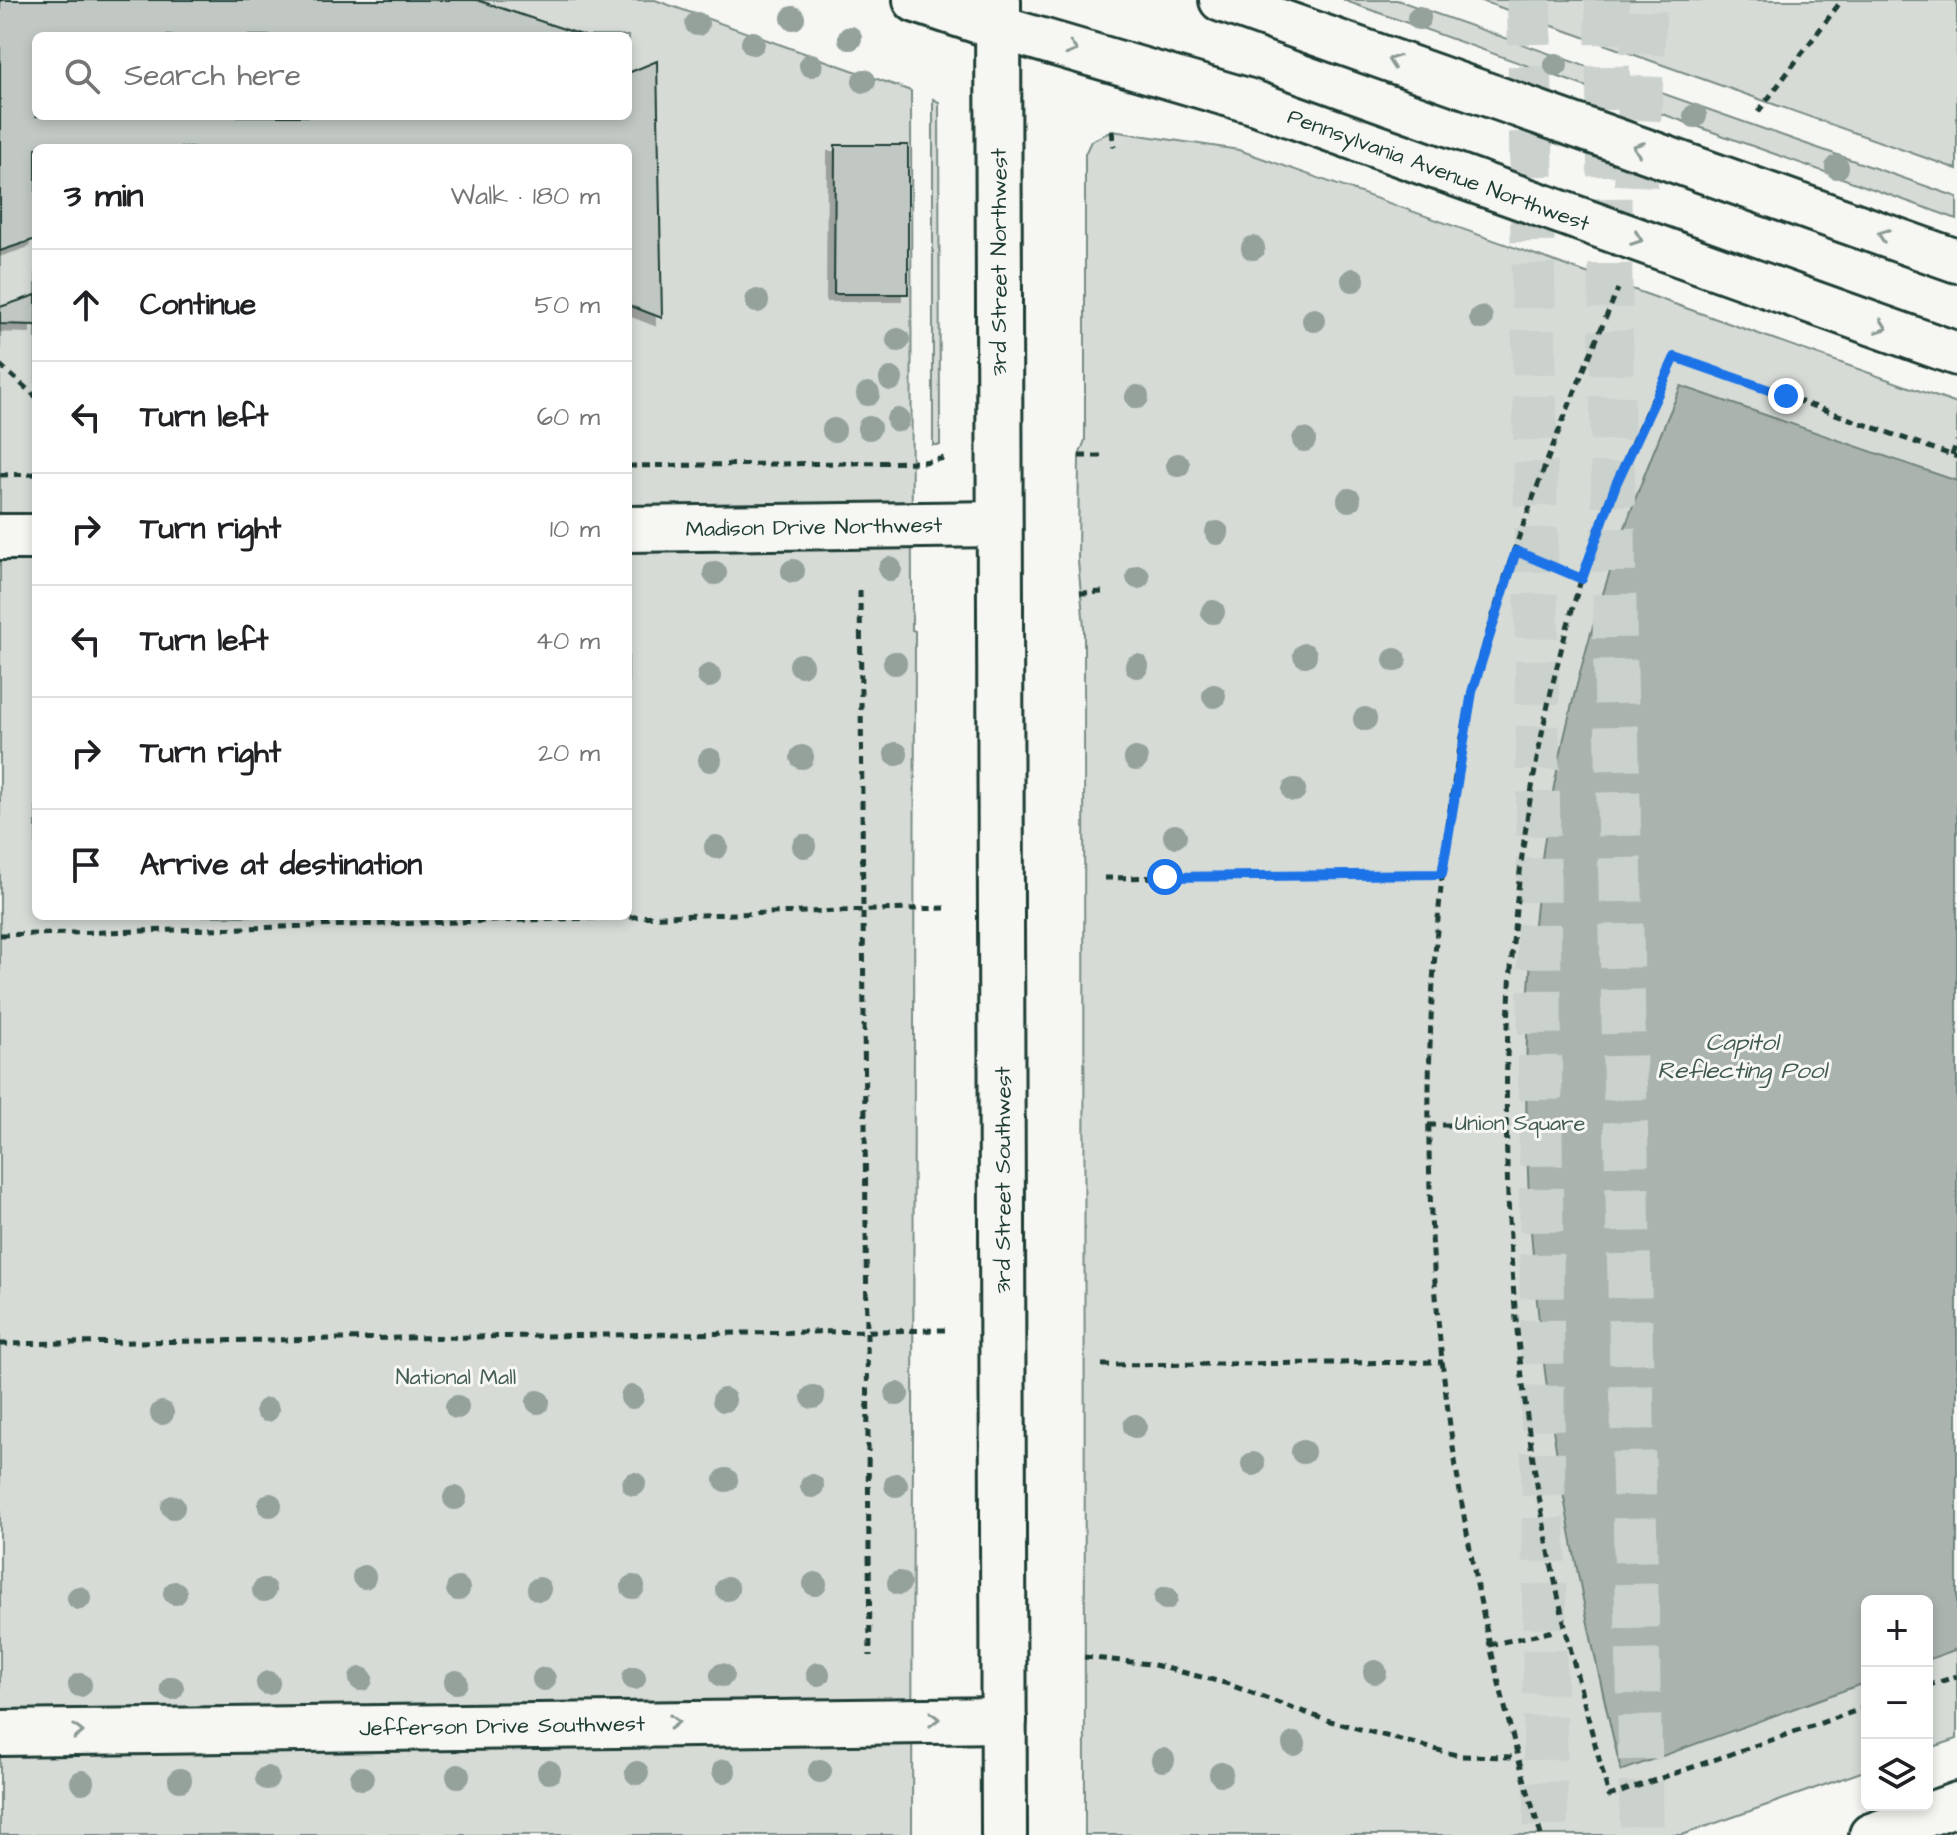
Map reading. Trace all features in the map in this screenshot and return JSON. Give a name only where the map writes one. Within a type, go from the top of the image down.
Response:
[{"type":"main road","name":"Pennsylvania Avenue Northwest","points":[[916,0],[998,13]]},
{"type":"main road","name":"3rd Street Northwest","points":[[998,13],[999,524]]},
{"type":"main road","name":"Madison Drive Northwest","points":[[632,529],[999,524]]},
{"type":"main road","name":"3rd Street Southwest","points":[[999,524],[1004,1835]]},
{"type":"main road","points":[[0,537],[32,537]]},
{"type":"main road","name":"Jefferson Drive Southwest","points":[[0,1733],[1004,1720]]},
{"type":"street","points":[[1221,0],[1957,261]]},
{"type":"street","name":"Pennsylvania Avenue Northwest","points":[[998,13],[1957,354]]},
{"type":"street","points":[[1871,1835],[1957,1804]]},
{"type":"path","points":[[1758,112],[1842,0]]},
{"type":"path","points":[[1112,131],[1114,147]]},
{"type":"path","points":[[1541,1835],[1488,1645],[1443,1362],[1435,1281],[1428,1125],[1428,1029],[1442,874],[1472,692],[1536,488],[1618,289]]},
{"type":"path","points":[[1861,1709],[1609,1796],[1545,1535],[1513,1296],[1506,1125],[1507,995],[1516,902],[1544,727],[1582,579],[1616,484],[1675,357],[1954,456],[1957,441]]},
{"type":"path","points":[[0,365],[32,393]]},
{"type":"path","points":[[1079,456],[1104,456]]},
{"type":"path","points":[[632,466],[924,462],[945,458]]},
{"type":"path","points":[[0,475],[32,474]]},
{"type":"path","points":[[1516,551],[1582,579]]},
{"type":"path","points":[[860,590],[870,1656]]},
{"type":"path","points":[[1080,593],[1104,592]]},
{"type":"path","points":[[1104,878],[1442,874]]},
{"type":"path","points":[[632,917],[945,908]]},
{"type":"path","points":[[0,935],[517,920]]},
{"type":"path","points":[[1428,1125],[1506,1125]]},
{"type":"path","points":[[0,1344],[945,1330]]},
{"type":"path","points":[[1102,1365],[1443,1362]]},
{"type":"path","points":[[1488,1645],[1554,1631]]},
{"type":"path","points":[[1084,1657],[1150,1664],[1225,1683],[1323,1719],[1460,1756],[1517,1757]]},
{"type":"path","points":[[1933,1684],[1957,1676]]},
{"type":"green space","name":"National Mall","points":[[0,0],[655,0],[911,91],[912,630],[915,631],[912,1835],[0,1835]]},
{"type":"green space","points":[[1343,0],[1397,0],[1957,197],[1957,219]]},
{"type":"green space","points":[[1479,0],[1957,0],[1957,169],[1516,13]]},
{"type":"green space","points":[[933,99],[939,102],[940,445],[933,445]]},
{"type":"green space","name":"Union Square","points":[[1112,131],[1239,150],[1957,404],[1957,1739],[1933,1747],[1933,1595],[1861,1595],[1861,1772],[1682,1835],[1085,1835],[1084,627],[1078,561],[1079,456],[1085,440],[1085,154],[1091,141]]},
{"type":"water","name":"Capitol Reflecting Pool","points":[[1681,386],[1957,481],[1957,1649],[1933,1658],[1933,1595],[1861,1595],[1861,1684],[1621,1771],[1579,1578],[1546,1383],[1528,1187],[1526,1088],[1535,911],[1560,757],[1599,605],[1651,458]]},
{"type":"building","points":[[0,0],[477,0],[573,32],[32,32],[32,120],[632,120],[632,71],[657,61],[662,318],[632,307],[632,144],[32,144],[32,240],[0,251]]},
{"type":"building","points":[[835,145],[908,145],[908,294],[834,294]]},
{"type":"building","points":[[32,296],[32,325],[0,324],[0,307]]},
{"type":"tunnel","points":[[1529,0],[1546,1835]]},
{"type":"tunnel","points":[[1607,0],[1615,648],[1642,1835]]},
{"type":"tunnel","points":[[1636,186],[1645,0]]},
{"type":"route","points":[[1165,877],[1442,874],[1472,692],[1516,551],[1582,579],[1616,484],[1675,357],[1786,396]]}]
